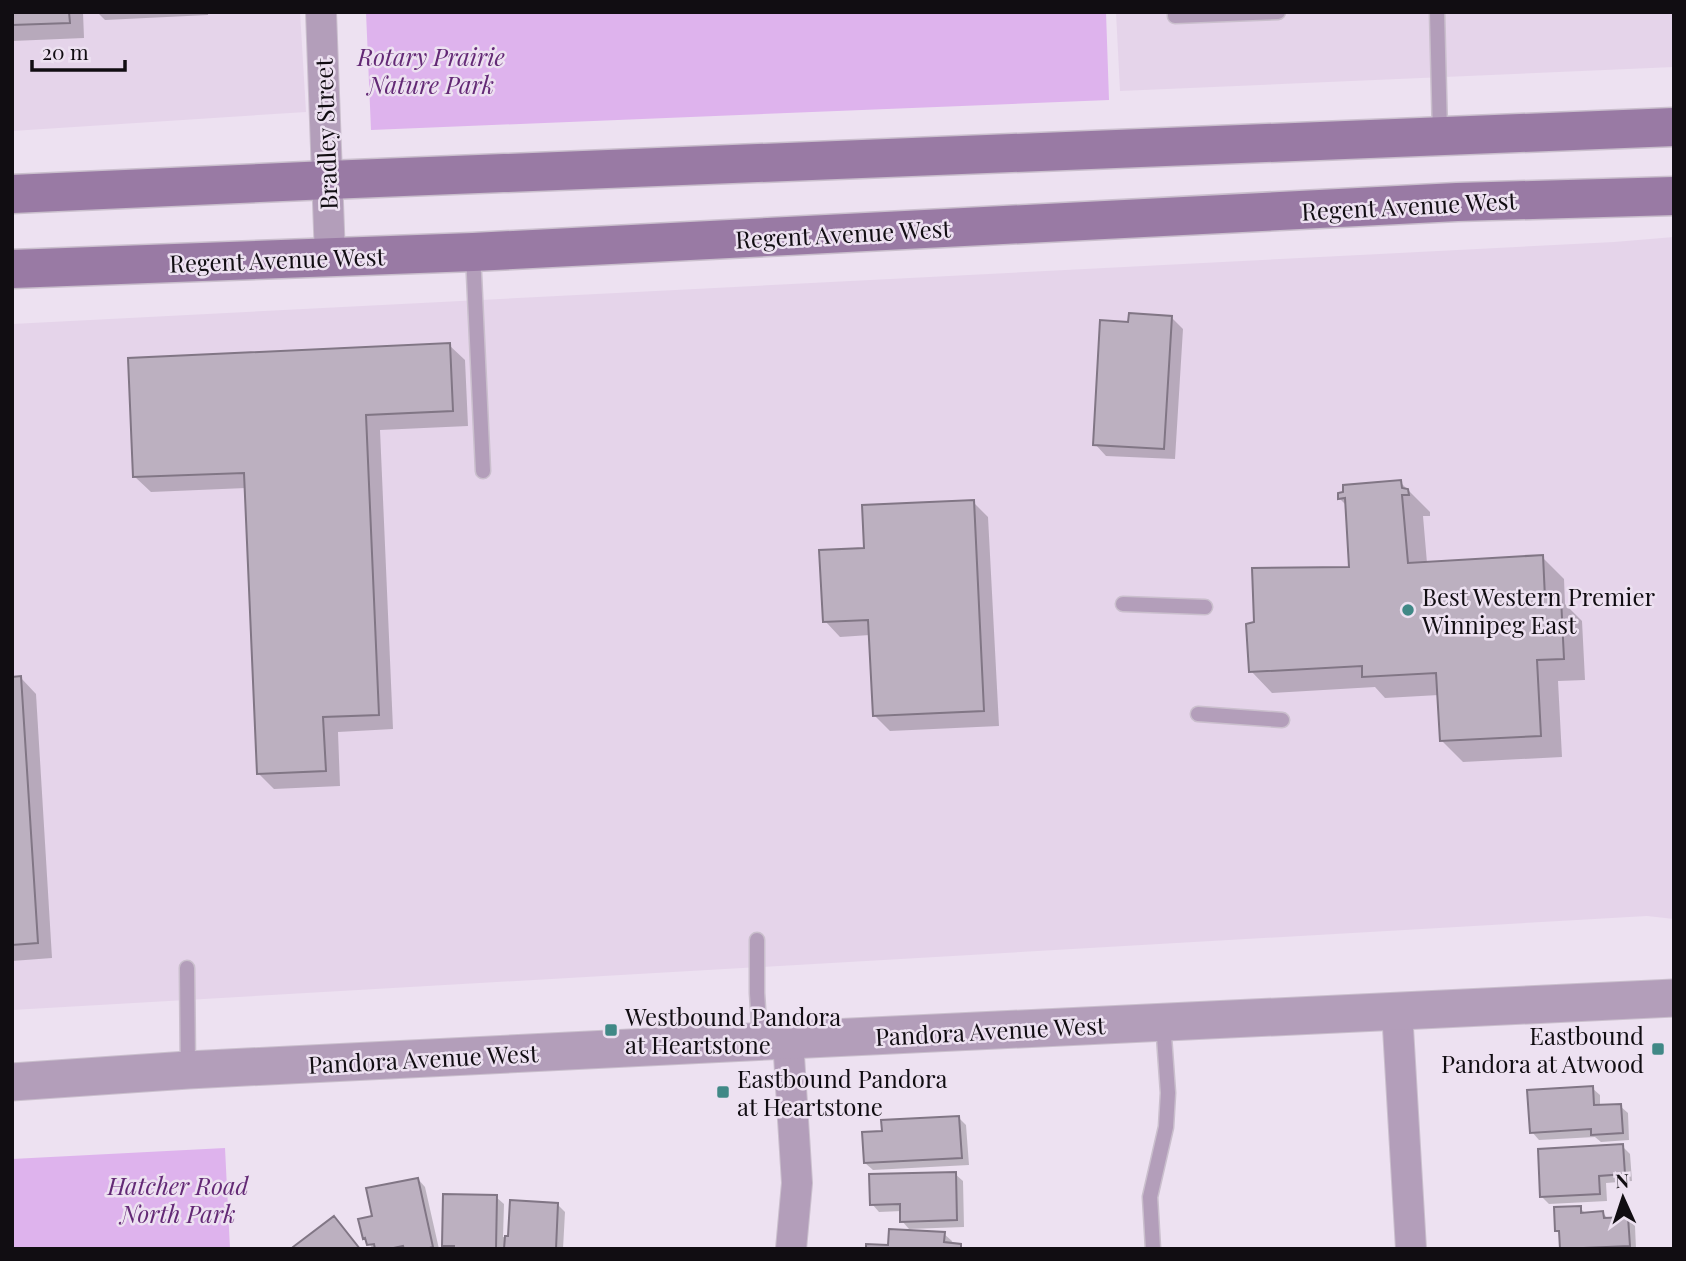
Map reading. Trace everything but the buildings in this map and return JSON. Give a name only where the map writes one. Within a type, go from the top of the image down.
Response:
[{"type":"main road","points":[[12,194],[1674,127]]},
{"type":"main road","name":"Regent Avenue West","points":[[12,269],[473,252],[1457,202],[1674,196]]},
{"type":"street","name":"Bradley Street","points":[[321,12],[330,257]]},
{"type":"street","name":"Pandora Avenue West","points":[[12,1082],[188,1070],[774,1040],[1674,998]]},
{"type":"street","points":[[1397,1011],[1411,1249]]},
{"type":"street","points":[[774,1040],[797,1183],[791,1249]]},
{"type":"lane","points":[[1175,12],[1175,16],[1278,12]]},
{"type":"lane","points":[[1437,12],[1440,136]]},
{"type":"lane","points":[[473,252],[483,471]]},
{"type":"lane","points":[[1123,604],[1205,607]]},
{"type":"lane","points":[[1198,714],[1282,720]]},
{"type":"lane","points":[[757,940],[774,1040]]},
{"type":"lane","points":[[187,968],[188,1070]]},
{"type":"lane","points":[[1153,1249],[1150,1197],[1166,1127],[1168,1093],[1163,1021]]},
{"type":"shaded area","points":[[12,12],[300,12],[306,112],[12,131]]},
{"type":"shaded area","points":[[1116,12],[1674,12],[1674,67],[1120,91]]},
{"type":"shaded area","points":[[1674,237],[1674,919],[1647,916],[12,1010],[12,324]]},
{"type":"green space","name":"Rotary Prairie Nature Park","points":[[366,12],[1106,12],[1109,100],[371,130]]},
{"type":"green space","name":"Hatcher Road North Park","points":[[225,1148],[230,1249],[12,1249],[12,1159]]},
{"type":"place","name":"Best Western Premier Winnipeg East","points":[[1408,610]]},
{"type":"place","name":"Westbound Pandora at Heartstone","points":[[611,1030]]},
{"type":"place","name":"Eastbound Pandora at Atwood","points":[[1658,1049]]},
{"type":"place","name":"Eastbound Pandora at Heartstone","points":[[723,1092]]}]
